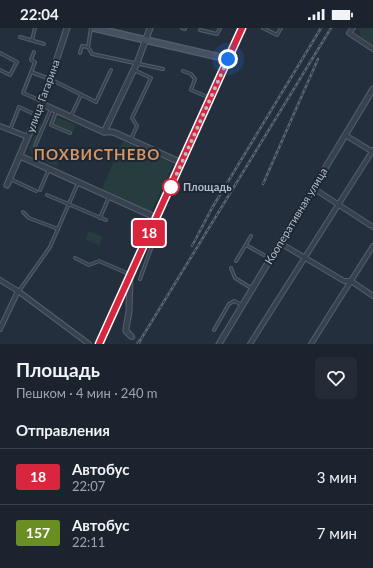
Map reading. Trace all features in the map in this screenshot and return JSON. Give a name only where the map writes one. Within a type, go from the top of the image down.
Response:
[{"type":"main road","points":[[92,28],[228,59],[242,28]]},
{"type":"street","name":"улица Гагарина","points":[[7,185],[42,103],[67,28]]},
{"type":"street","points":[[104,132],[134,70],[150,28]]},
{"type":"street","points":[[353,28],[349,33],[373,49]]},
{"type":"street","points":[[99,344],[228,59]]},
{"type":"street","name":"Кооперативная улица","points":[[219,344],[373,89]]},
{"type":"street","points":[[42,103],[104,132],[113,132],[182,163]]},
{"type":"street","points":[[0,126],[28,137]]},
{"type":"street","points":[[250,344],[373,151],[346,135]]},
{"type":"street","points":[[20,156],[157,218]]},
{"type":"street","points":[[312,188],[373,227]]},
{"type":"street","points":[[280,243],[344,281],[352,282],[373,296]]},
{"type":"street","points":[[311,344],[352,282],[373,246]]},
{"type":"street","points":[[130,275],[129,312],[126,331],[131,336]]},
{"type":"street","points":[[0,280],[18,291],[89,344]]},
{"type":"street","points":[[0,329],[18,291]]},
{"type":"lane","points":[[32,40],[35,28]]},
{"type":"lane","points":[[92,28],[88,47],[92,54],[163,69]]},
{"type":"lane","points":[[200,30],[217,34],[220,28]]},
{"type":"lane","points":[[263,28],[277,35],[281,28]]},
{"type":"lane","points":[[20,37],[44,44]]},
{"type":"lane","points":[[80,53],[82,46],[88,47]]},
{"type":"lane","points":[[34,52],[31,60],[35,62],[23,93],[42,103]]},
{"type":"lane","points":[[0,53],[16,62],[10,75],[0,70]]},
{"type":"lane","points":[[31,72],[50,79],[96,102],[111,70]]},
{"type":"lane","points":[[131,140],[137,126],[132,118],[151,78],[134,70]]},
{"type":"lane","points":[[183,71],[191,74],[195,79],[191,90],[211,98]]},
{"type":"lane","points":[[70,117],[81,94]]},
{"type":"lane","points":[[10,130],[19,108],[37,115]]},
{"type":"lane","points":[[35,146],[51,108]]},
{"type":"lane","points":[[57,111],[51,125],[70,134]]},
{"type":"lane","points":[[40,190],[49,169]]},
{"type":"lane","points":[[10,179],[36,191]]},
{"type":"lane","points":[[18,291],[50,247],[78,182]]},
{"type":"lane","points":[[47,195],[106,220]]},
{"type":"lane","points":[[100,218],[109,196]]},
{"type":"lane","points":[[23,212],[29,218],[58,229]]},
{"type":"lane","points":[[236,261],[251,236]]},
{"type":"lane","points":[[146,240],[162,246]]},
{"type":"lane","points":[[140,279],[153,243]]},
{"type":"lane","points":[[246,245],[270,259]]},
{"type":"lane","points":[[75,258],[89,265],[99,261],[130,275]]},
{"type":"lane","points":[[231,268],[235,278],[252,288]]},
{"type":"lane","points":[[214,330],[229,304],[234,301],[242,305]]},
{"type":"green space","points":[[359,28],[373,28],[373,42],[371,46],[360,34]]},
{"type":"green space","points":[[56,117],[76,125],[72,134],[54,125]]},
{"type":"green space","points":[[40,124],[43,125],[41,130],[36,134],[37,139],[33,147],[36,148],[37,146],[61,157],[57,167],[32,155],[29,148]]},
{"type":"green space","points":[[123,141],[173,164],[151,213],[101,191]]},
{"type":"green space","points":[[89,231],[103,237],[99,245],[85,239]]},
{"type":"tunnel","points":[[131,336],[141,344]]},
{"type":"railway","points":[[192,246],[212,208],[321,28]]},
{"type":"railway","points":[[138,344],[331,28]]},
{"type":"railway","points":[[263,184],[318,59]]},
{"type":"bus line","name":"18","points":[[99,344],[242,28]]},
{"type":"place","name":"Площадь","points":[[171,187]]},
{"type":"district","name":"ПОХВИСТНЕВО","points":[[97,155]]},
{"type":"route","points":[[171,187],[228,59]]}]
